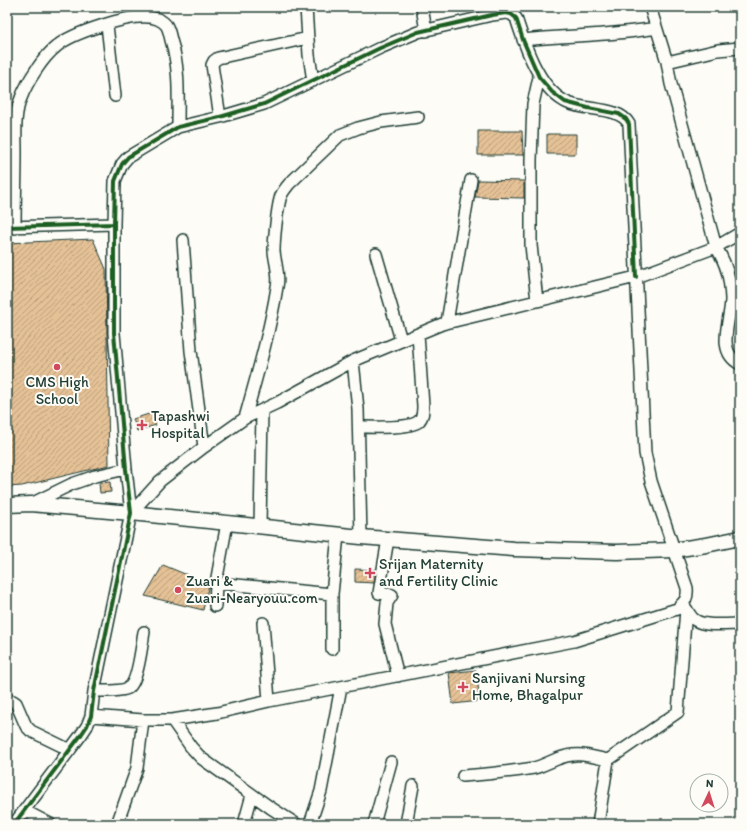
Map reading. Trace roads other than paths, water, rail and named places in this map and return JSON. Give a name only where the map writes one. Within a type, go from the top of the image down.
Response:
[{"type":"main road","points":[[7,504],[31,504],[132,513],[361,537],[514,548],[617,552],[673,550],[740,538]]},
{"type":"street","points":[[306,7],[313,81]]},
{"type":"street","points":[[422,7],[426,30]]},
{"type":"street","points":[[650,7],[667,62],[671,84],[716,247],[727,268],[731,300],[726,346],[728,355],[740,364]]},
{"type":"street","points":[[14,824],[70,750],[87,726],[91,716],[94,691],[132,513],[126,469],[114,333],[115,181],[122,164],[128,157],[178,127],[264,104],[400,39],[426,30],[513,11],[523,40],[540,77],[552,92],[565,102],[619,114],[626,119],[629,124],[645,453],[651,481],[687,588],[688,596],[684,606],[678,712],[608,760],[580,754],[568,755],[544,766],[534,768],[463,776]]},
{"type":"street","points":[[114,224],[11,227],[17,108],[21,97],[44,60],[57,45],[68,39],[134,17],[159,19],[167,26],[176,56],[178,82],[178,127]]},
{"type":"street","points":[[108,25],[115,96]]},
{"type":"street","points":[[523,40],[556,36],[614,34],[656,28]]},
{"type":"street","points":[[220,117],[212,66],[214,61],[218,58],[308,38]]},
{"type":"street","points":[[667,62],[718,50],[740,48]]},
{"type":"street","points":[[537,301],[531,245],[531,160],[533,104],[540,77]]},
{"type":"street","points":[[245,418],[266,340],[278,285],[278,273],[274,251],[280,198],[283,192],[289,184],[340,135],[358,128],[381,122],[418,117]]},
{"type":"street","points":[[447,322],[471,180]]},
{"type":"street","points":[[132,513],[160,481],[245,418],[276,403],[353,361],[447,322],[636,277],[716,247],[740,232]]},
{"type":"street","points":[[183,240],[191,351],[204,448]]},
{"type":"street","points":[[376,254],[401,340]]},
{"type":"street","points":[[359,427],[410,425],[418,422],[423,416],[424,406],[418,334]]},
{"type":"street","points":[[353,361],[359,427],[361,537]]},
{"type":"street","points":[[260,527],[262,410]]},
{"type":"street","points":[[31,504],[72,484],[95,476],[126,469]]},
{"type":"street","points":[[215,606],[216,583],[227,523]]},
{"type":"street","points":[[332,649],[332,594],[338,534]]},
{"type":"street","points":[[388,539],[379,593],[392,595],[387,603],[386,624],[398,676]]},
{"type":"street","points":[[216,583],[332,594]]},
{"type":"street","points":[[91,716],[143,720],[172,720],[217,712],[574,641],[684,606]]},
{"type":"street","points":[[684,606],[695,620],[703,623],[716,625],[740,624]]},
{"type":"street","points":[[263,623],[269,701]]},
{"type":"street","points":[[94,691],[118,690],[128,688],[131,685],[136,671],[144,632]]},
{"type":"street","points":[[310,824],[319,798],[341,687]]},
{"type":"street","points":[[7,701],[16,703],[26,726],[31,731],[70,750]]},
{"type":"street","points":[[117,824],[137,768],[143,720]]},
{"type":"street","points":[[172,720],[191,747],[201,758],[294,823]]},
{"type":"street","points":[[598,824],[608,760]]},
{"type":"street","points":[[374,824],[391,762]]},
{"type":"street","points":[[406,824],[413,786]]},
{"type":"street","points":[[244,824],[252,795]]},
{"type":"street","points":[[25,811],[50,824]]},
{"type":"place","name":"CMS High School","points":[[57,367]]},
{"type":"place","name":"Tapashwi Hospital","points":[[142,425]]},
{"type":"place","name":"Srijan Maternity and Fertility Clinic","points":[[370,573]]},
{"type":"place","name":"Zuari & Zuari-Nearyouu.com","points":[[178,590]]},
{"type":"place","name":"Sanjivani Nursing Home, Bhagalpur","points":[[463,687]]}]
